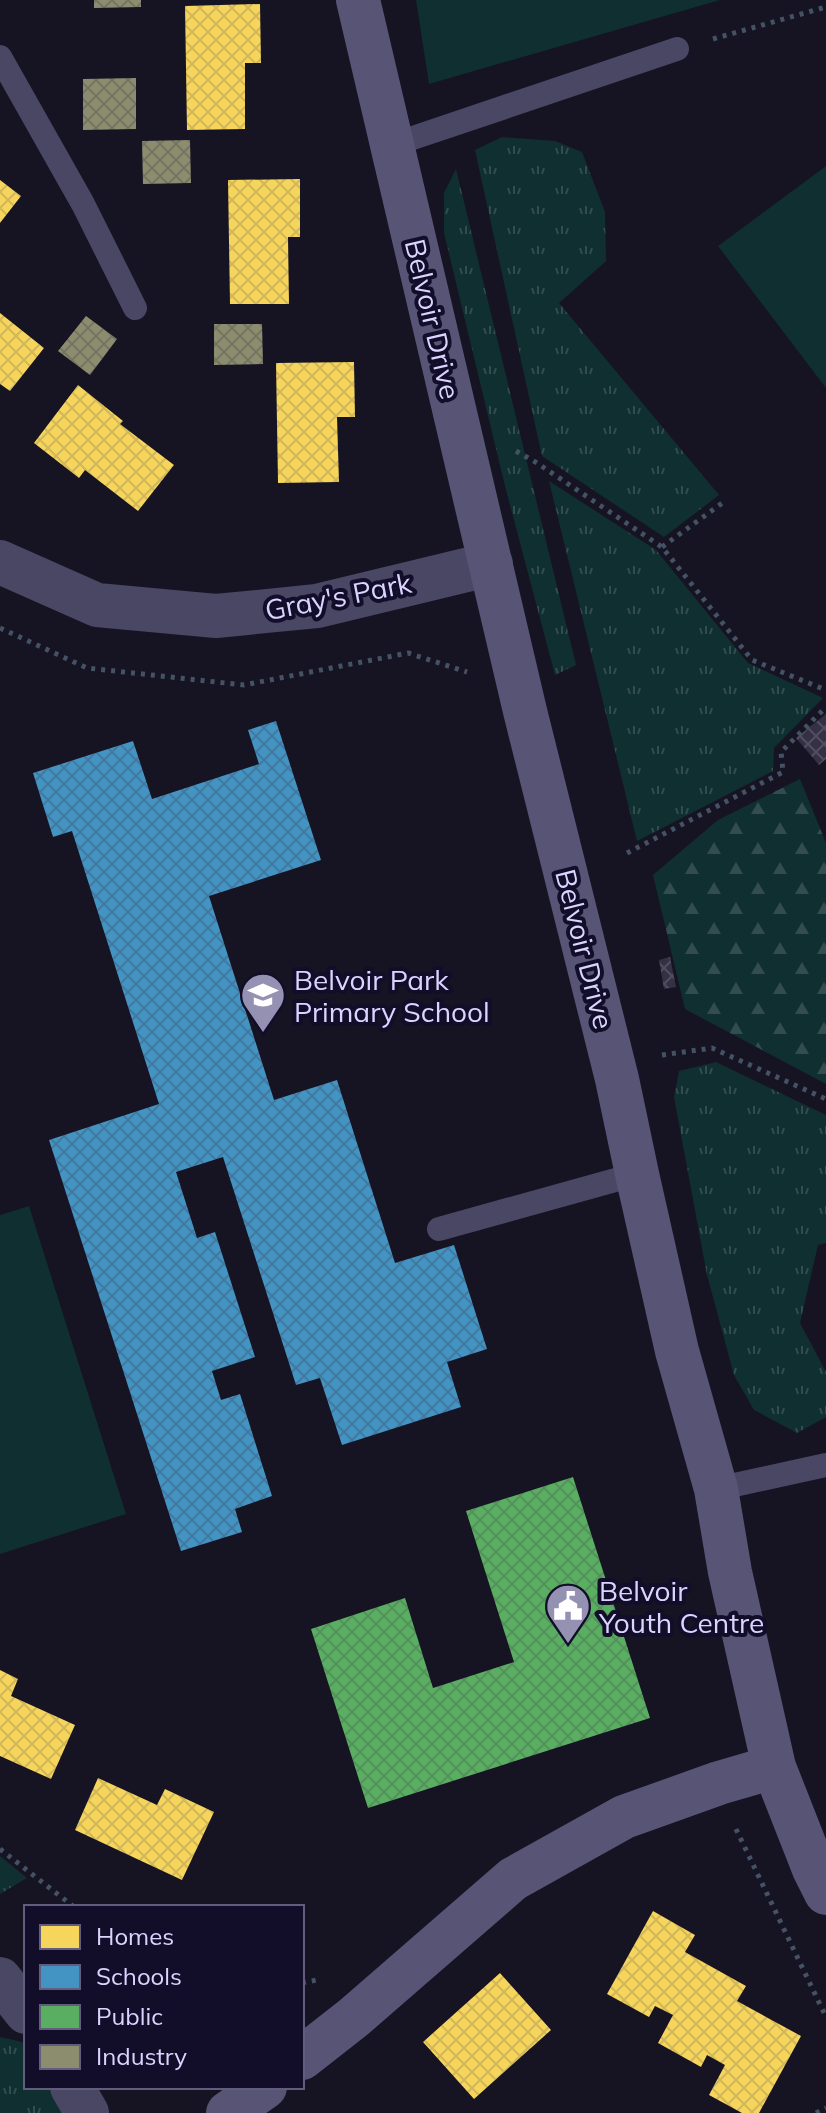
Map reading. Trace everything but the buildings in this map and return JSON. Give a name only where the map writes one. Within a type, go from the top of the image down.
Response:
[{"type":"street","name":"Belvoir Drive","points":[[358,0],[525,711],[617,1079],[677,1351],[716,1489],[730,1572],[774,1767],[826,1893]]},
{"type":"street","name":"Gray's Park","points":[[0,562],[97,605],[216,616],[317,606],[491,564]]},
{"type":"street","points":[[304,2056],[353,2018],[513,1879],[624,1817],[774,1767]]},
{"type":"street","points":[[0,1979],[24,2009]]},
{"type":"street","points":[[73,2089],[87,2113]]},
{"type":"street","points":[[228,2113],[262,2089]]},
{"type":"lane","points":[[392,145],[677,49]]},
{"type":"lane","points":[[0,57],[83,204],[135,308]]},
{"type":"lane","points":[[439,1229],[637,1174]]},
{"type":"lane","points":[[716,1489],[826,1465]]},
{"type":"path","points":[[677,49],[826,7]]},
{"type":"path","points":[[504,444],[662,547],[752,660],[826,690]]},
{"type":"path","points":[[662,547],[725,501]]},
{"type":"path","points":[[0,628],[87,668],[244,685],[408,653],[472,673]]},
{"type":"path","points":[[627,853],[783,772],[781,752],[826,707]]},
{"type":"path","points":[[658,1055],[712,1048],[826,1099]]},
{"type":"path","points":[[736,1828],[826,2017]]},
{"type":"path","points":[[0,1849],[71,1905]]},
{"type":"path","points":[[816,2113],[826,2108]]},
{"type":"green space","points":[[416,0],[720,0],[429,84]]},
{"type":"green space","points":[[502,137],[555,141],[582,152],[605,212],[606,261],[559,303],[719,495],[664,537],[542,456],[475,150]]},
{"type":"green space","points":[[826,166],[826,388],[718,246]]},
{"type":"green space","points":[[456,169],[576,665],[555,675],[505,486],[444,233],[444,193]]},
{"type":"green space","points":[[549,481],[656,550],[748,663],[823,698],[774,748],[773,771],[637,841]]},
{"type":"green space","points":[[800,779],[826,843],[826,1084],[685,1009],[653,875],[718,820]]},
{"type":"green space","points":[[716,1062],[826,1115],[826,1243],[818,1245],[800,1323],[826,1372],[826,1417],[797,1433],[754,1410],[734,1375],[707,1275],[674,1097],[679,1071]]},
{"type":"green space","points":[[29,1206],[126,1514],[0,1554],[0,1215]]},
{"type":"green space","points":[[0,1856],[27,1878],[0,1894]]},
{"type":"green space","points":[[0,2037],[24,2044],[24,2089],[56,2089],[69,2113],[0,2113]]},
{"type":"place","name":"Belvoir Park Primary School","points":[[263,1034]]},
{"type":"place","name":"Belvoir Youth Centre","points":[[568,1645]]}]
